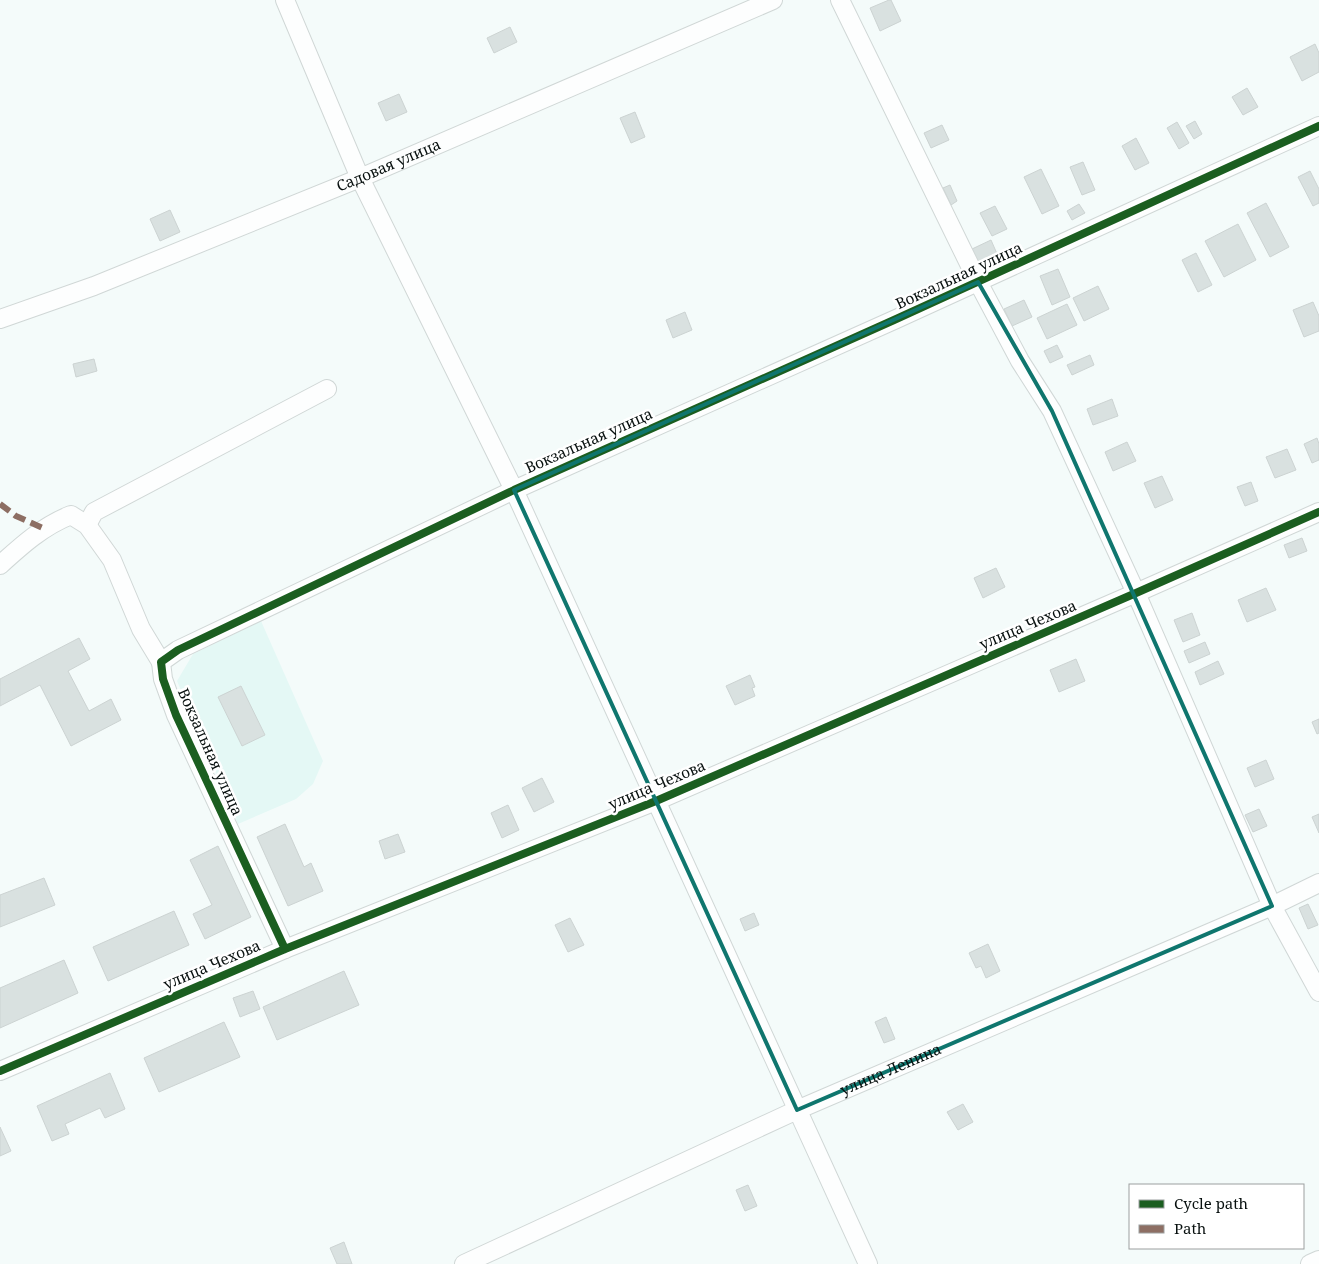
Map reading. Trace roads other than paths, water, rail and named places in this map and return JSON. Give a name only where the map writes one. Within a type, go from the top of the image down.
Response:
[{"type":"street","points":[[284,0],[360,178],[514,490],[868,1264]]},
{"type":"street","name":"Садовая улица","points":[[0,319],[94,286],[360,178],[773,0]]},
{"type":"street","points":[[840,0],[978,282],[1020,362],[1052,411],[1136,593],[1272,906],[1319,992]]},
{"type":"street","name":"Вокзальная улица","points":[[285,948],[176,715],[163,680],[161,662],[178,650],[514,490],[978,282],[1319,126]]},
{"type":"street","points":[[87,525],[94,512],[327,389]]},
{"type":"street","name":"улица Чехова","points":[[0,1071],[285,948],[656,801],[1319,512]]},
{"type":"street","points":[[0,565],[26,542],[57,520],[71,515],[87,525],[112,560],[141,629],[161,662]]},
{"type":"street","name":"улица Ленина","points":[[464,1264],[797,1110],[1272,906],[1319,883]]},
{"type":"street","points":[[1310,1264],[1319,1260]]}]
